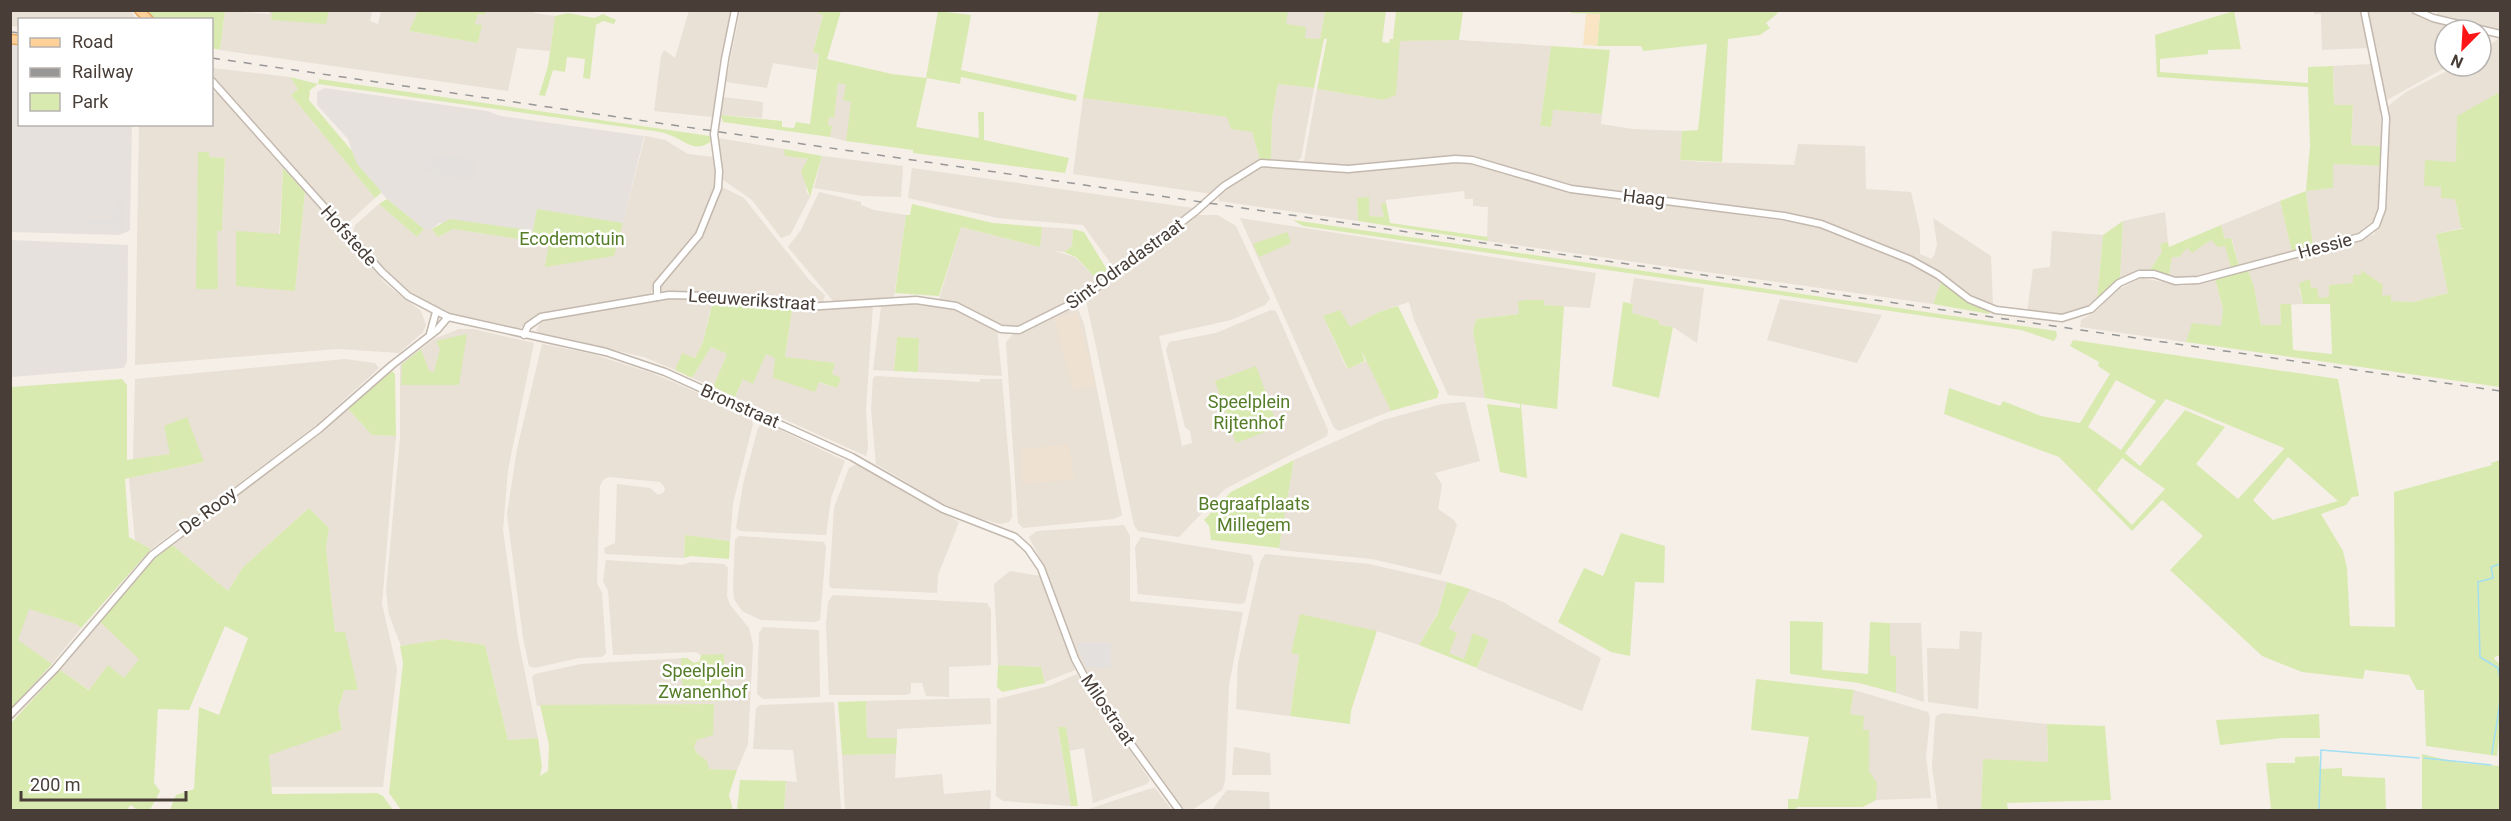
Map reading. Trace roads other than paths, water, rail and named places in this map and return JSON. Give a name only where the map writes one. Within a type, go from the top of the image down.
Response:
[{"type":"street","points":[[657,297],[657,285],[694,242],[714,198],[719,176],[714,131],[726,50],[735,10]]},
{"type":"street","name":"Hessie","points":[[2071,317],[2091,309],[2120,283],[2139,274],[2154,274],[2182,282],[2198,280],[2360,237],[2372,230],[2382,209],[2386,118],[2364,10]]},
{"type":"street","points":[[2415,10],[2433,18],[2500,34]]},
{"type":"street","name":"Hofstede","points":[[213,82],[396,287],[448,317],[524,335]]},
{"type":"street","name":"Haag","points":[[1209,198],[1261,163],[1272,162],[1348,170],[1455,159],[1472,160],[1571,189],[1784,216],[1821,224],[1925,267],[1969,298],[1988,308],[2052,318],[2071,317]]},
{"type":"street","name":"Sint-Odradastraat","points":[[1001,329],[1011,331],[1025,328],[1083,298],[1209,198]]},
{"type":"street","name":"Leeuwerikstraat","points":[[536,320],[555,314],[657,297],[693,295],[806,307],[878,301],[935,301],[967,310],[1001,329]]},
{"type":"street","points":[[430,334],[436,312]]},
{"type":"street","name":"De Rooy","points":[[10,715],[55,669],[152,555],[319,429],[448,317]]},
{"type":"street","points":[[524,335],[528,326],[536,320]]},
{"type":"street","points":[[533,336],[536,320]]},
{"type":"street","name":"Bronstraat","points":[[524,335],[606,352],[665,372],[852,457],[943,509],[1002,530],[1021,542],[1035,557],[1053,601]]},
{"type":"street","name":"Milostraat","points":[[1053,601],[1075,659],[1091,688],[1179,810]]},
{"type":"waterway","points":[[2492,754],[2500,700],[2500,678],[2498,668],[2480,657],[2478,582],[2493,578],[2491,567],[2500,564]]},
{"type":"waterway","points":[[2319,810],[2321,750],[2419,758]]},
{"type":"waterway","points":[[2424,758],[2491,765]]},
{"type":"railway","points":[[10,32],[18,33]]},
{"type":"railway","points":[[213,58],[2500,391]]},
{"type":"park label","name":"Ecodemotuin","points":[[572,239]]},
{"type":"park label","name":"Speelplein Rijtenhof","points":[[1249,412]]},
{"type":"park label","name":"Begraafplaats Millegem","points":[[1254,514]]},
{"type":"park label","name":"Speelplein Zwanenhof","points":[[703,681]]}]
